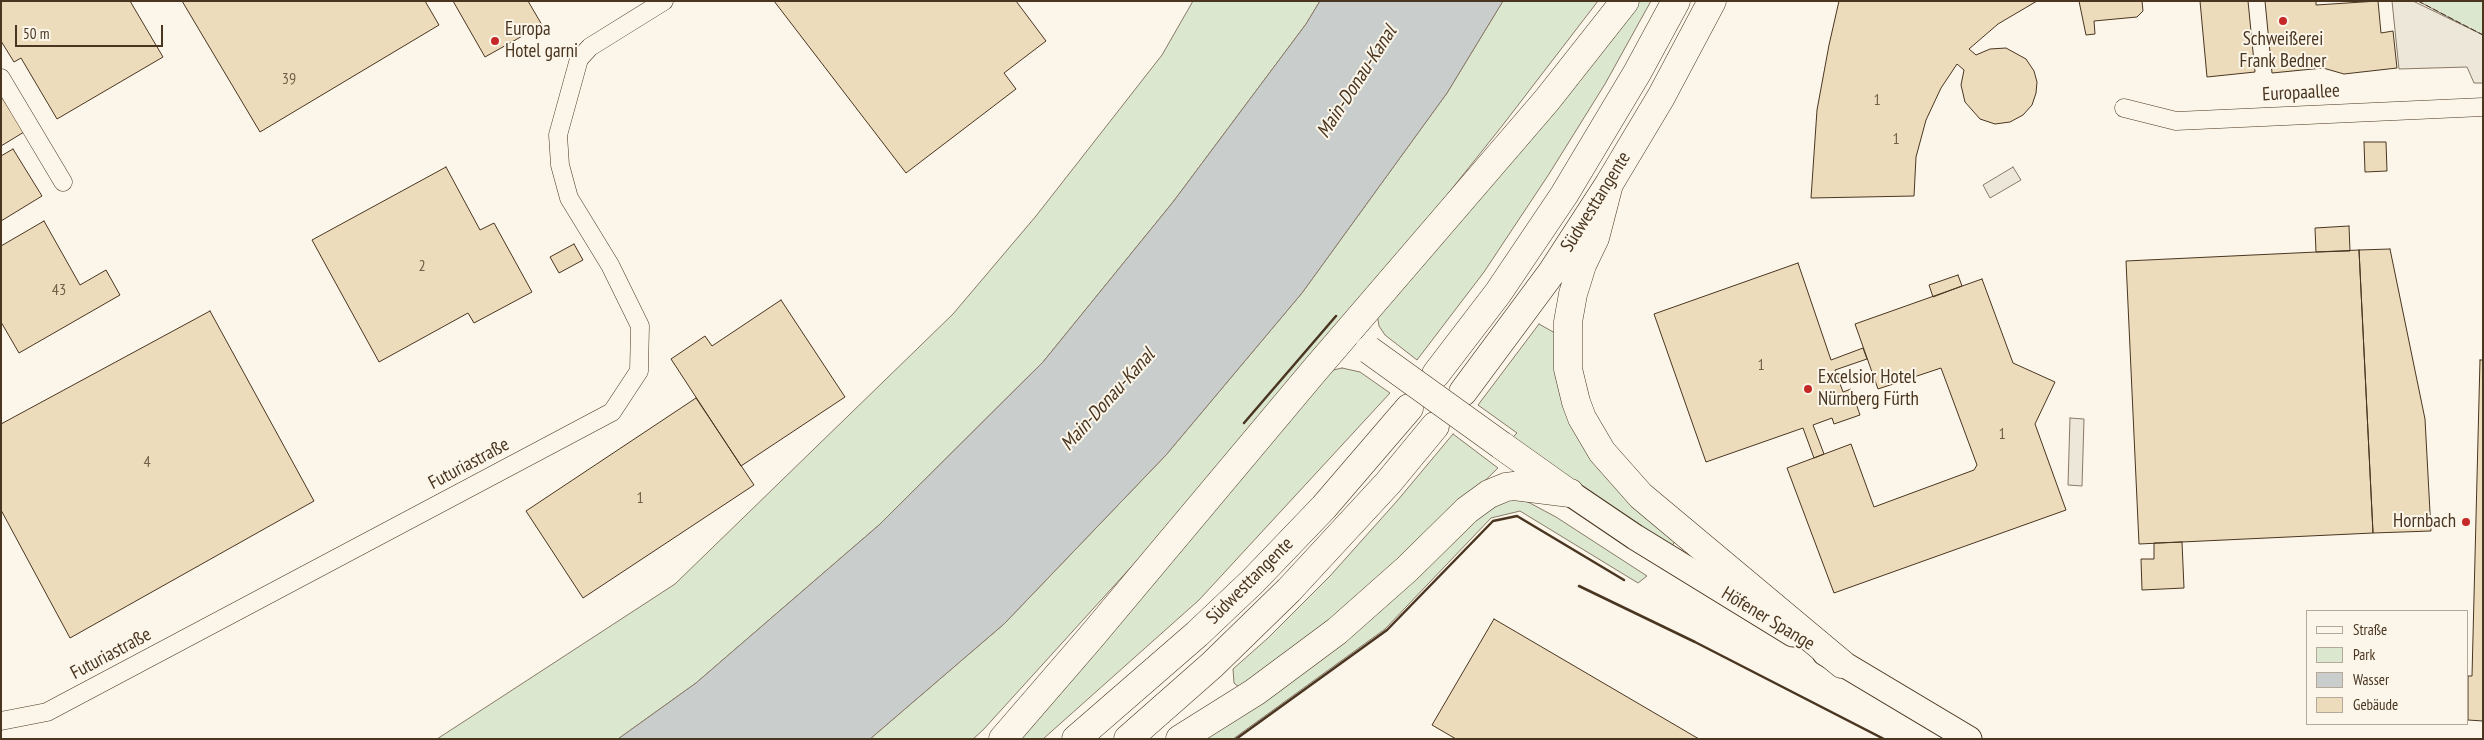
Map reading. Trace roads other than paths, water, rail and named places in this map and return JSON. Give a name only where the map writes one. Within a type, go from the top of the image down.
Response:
[{"type":"highway","points":[[1003,739],[1346,333],[1548,100],[1624,1]]},
{"type":"highway","name":"Südwesttangente","points":[[1436,374],[1498,293],[1564,195],[1637,73],[1676,1]]},
{"type":"highway","name":"Südwesttangente","points":[[1463,392],[1552,272],[1609,184],[1661,98],[1712,1]]},
{"type":"highway","points":[[1609,184],[1595,238],[1582,265],[1573,294],[1568,322],[1568,369],[1582,418],[1602,452],[1641,496],[1842,664]]},
{"type":"highway","points":[[1346,333],[1570,493]]},
{"type":"highway","name":"Südwesttangente","points":[[1076,739],[1197,634],[1253,581],[1324,507],[1409,408]]},
{"type":"highway","name":"Südwesttangente","points":[[1128,739],[1212,665],[1289,590],[1388,483],[1435,426]]},
{"type":"highway","points":[[1180,739],[1262,687],[1337,631],[1407,569],[1467,510],[1489,494],[1514,486],[1570,493]]},
{"type":"main road","name":"Höfener Spange","points":[[1570,493],[1658,552],[1969,739]]},
{"type":"street","name":"Futuriastraße","points":[[1,721],[47,712],[612,412],[639,371],[640,326],[610,265],[569,198],[560,166],[558,134],[579,59],[590,46],[664,1]]},
{"type":"street","points":[[1,78],[63,182]]},
{"type":"street","name":"Europaallee","points":[[2124,108],[2176,121],[2483,107]]},
{"type":"water","name":"Main-Donau-Kanal","points":[[1320,1],[1503,1],[1447,93],[1302,293],[1166,455],[1004,624],[870,739],[618,739],[696,683],[879,525],[1043,362],[1173,202],[1306,24]]},
{"type":"place","name":"Schweißerei Frank Bedner","points":[[2283,21]]},
{"type":"place","name":"Europa Hotel garni","points":[[495,41]]},
{"type":"place","name":"Excelsior Hotel Nürnberg Fürth","points":[[1808,389]]},
{"type":"place","name":"Hornbach","points":[[2466,522]]}]
